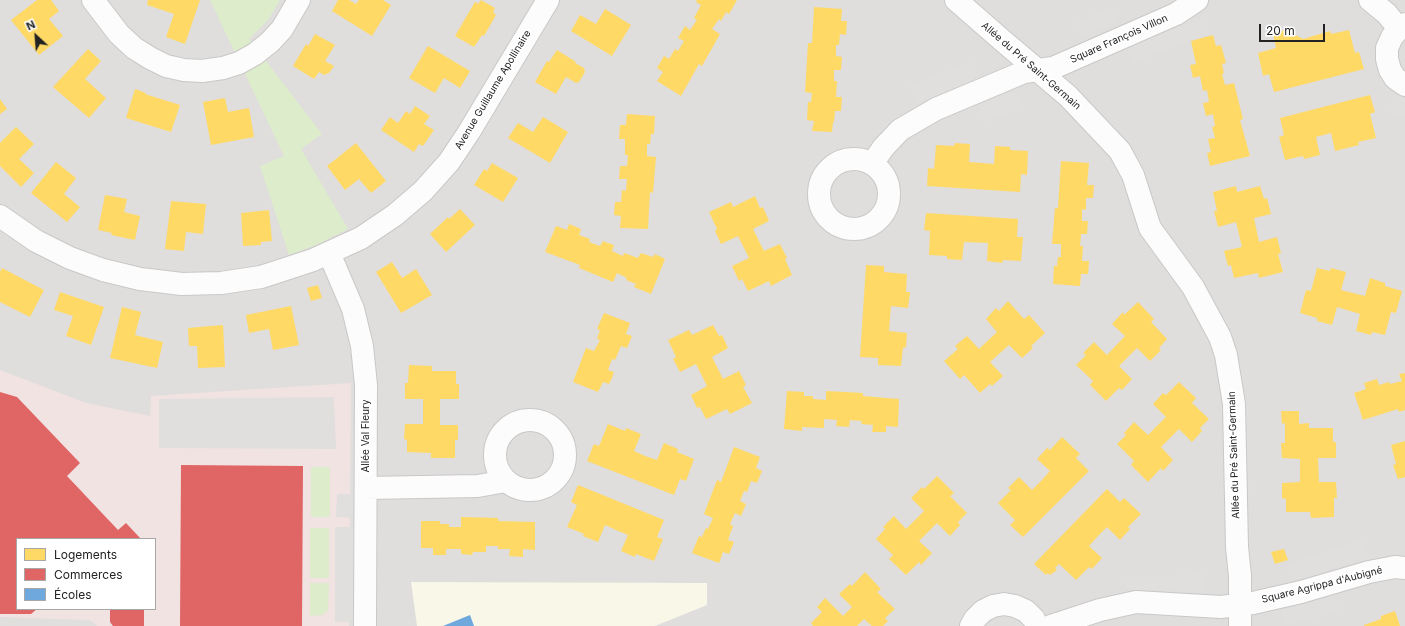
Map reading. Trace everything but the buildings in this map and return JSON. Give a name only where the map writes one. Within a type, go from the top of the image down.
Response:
[{"type":"street","points":[[93,0],[119,34],[134,48],[166,66],[184,70],[202,71],[223,68],[239,63],[255,54],[270,42],[282,29],[299,0]]},
{"type":"street","name":"Avenue Guillaume Apollinaire","points":[[0,216],[36,241],[70,258],[103,270],[140,279],[182,284],[221,283],[261,277],[313,260],[361,238],[395,215],[423,191],[448,162],[470,132],[548,0]]},
{"type":"street","name":"Allée du Pré Saint-Germain","points":[[956,0],[1068,96],[1120,151],[1133,175],[1150,228],[1193,287],[1220,337],[1226,355],[1234,404],[1237,547],[1240,576],[1240,626]]},
{"type":"street","name":"Square François Villon","points":[[872,164],[883,148],[900,130],[936,109],[1024,72],[1053,68],[1176,14],[1197,0]]},
{"type":"street","points":[[1370,0],[1402,26],[1392,37],[1387,48],[1387,59],[1390,70],[1395,78],[1405,86]]},
{"type":"street","name":"Allée Val Fleury","points":[[329,253],[353,309],[362,346],[366,385],[365,626]]},
{"type":"street","points":[[366,488],[478,486],[506,481]]},
{"type":"street","name":"Square Agrippa d'Aubigné","points":[[1051,626],[1100,610],[1136,602],[1221,607],[1253,603],[1301,592],[1369,572],[1395,567],[1405,568]]},
{"type":"street","points":[[971,626],[975,619],[983,611],[992,606],[1004,604],[1015,606],[1026,611],[1034,619],[1037,626]]},
{"type":"shaded area","points":[[0,0],[1405,0],[1405,626],[0,626]]},
{"type":"shaded area","points":[[1112,7],[1119,23],[1081,37],[1075,21]]},
{"type":"shaded area","points":[[1203,18],[1209,33],[1133,63],[1127,48]]},
{"type":"shaded area","points":[[972,61],[979,78],[918,104],[909,86]]},
{"type":"shaded area","points":[[1017,92],[1023,108],[985,122],[979,107]]},
{"type":"shaded area","points":[[1395,95],[1405,99],[1405,119],[1388,112]]},
{"type":"shaded area","points":[[1089,101],[1113,123],[1138,156],[1147,174],[1157,210],[1169,234],[1203,279],[1214,297],[1208,300],[1085,106]]},
{"type":"shaded area","points":[[1241,364],[1247,402],[1250,545],[1244,545],[1235,366]]},
{"type":"shaded area","points":[[0,370],[86,403],[150,416],[151,396],[351,383],[349,626],[0,626]]},
{"type":"shaded area","points":[[334,397],[336,449],[159,448],[159,399]]},
{"type":"shaded area","points":[[337,494],[355,494],[355,518],[336,517]]},
{"type":"shaded area","points":[[335,527],[354,527],[354,622],[335,622]]},
{"type":"shaded area","points":[[1363,540],[1368,557],[1291,581],[1286,565]]},
{"type":"shaded area","points":[[1185,569],[1204,571],[1203,593],[1165,590],[1129,590],[1126,577],[1181,576]]},
{"type":"shaded area","points":[[411,582],[707,583],[707,605],[655,626],[417,626]]},
{"type":"shaded area","points":[[1335,595],[1340,610],[1286,626],[1281,612]]},
{"type":"shaded area","points":[[0,617],[90,620],[97,626],[0,626]]},
{"type":"green space","points":[[210,0],[280,0],[268,20],[249,39],[322,134],[301,149],[348,229],[316,245],[289,255],[260,166],[284,156]]},
{"type":"green space","points":[[311,467],[330,467],[330,517],[311,517]]},
{"type":"green space","points":[[310,528],[329,528],[329,578],[310,578]]},
{"type":"green space","points":[[310,583],[329,583],[328,610],[322,615],[310,616]]}]
